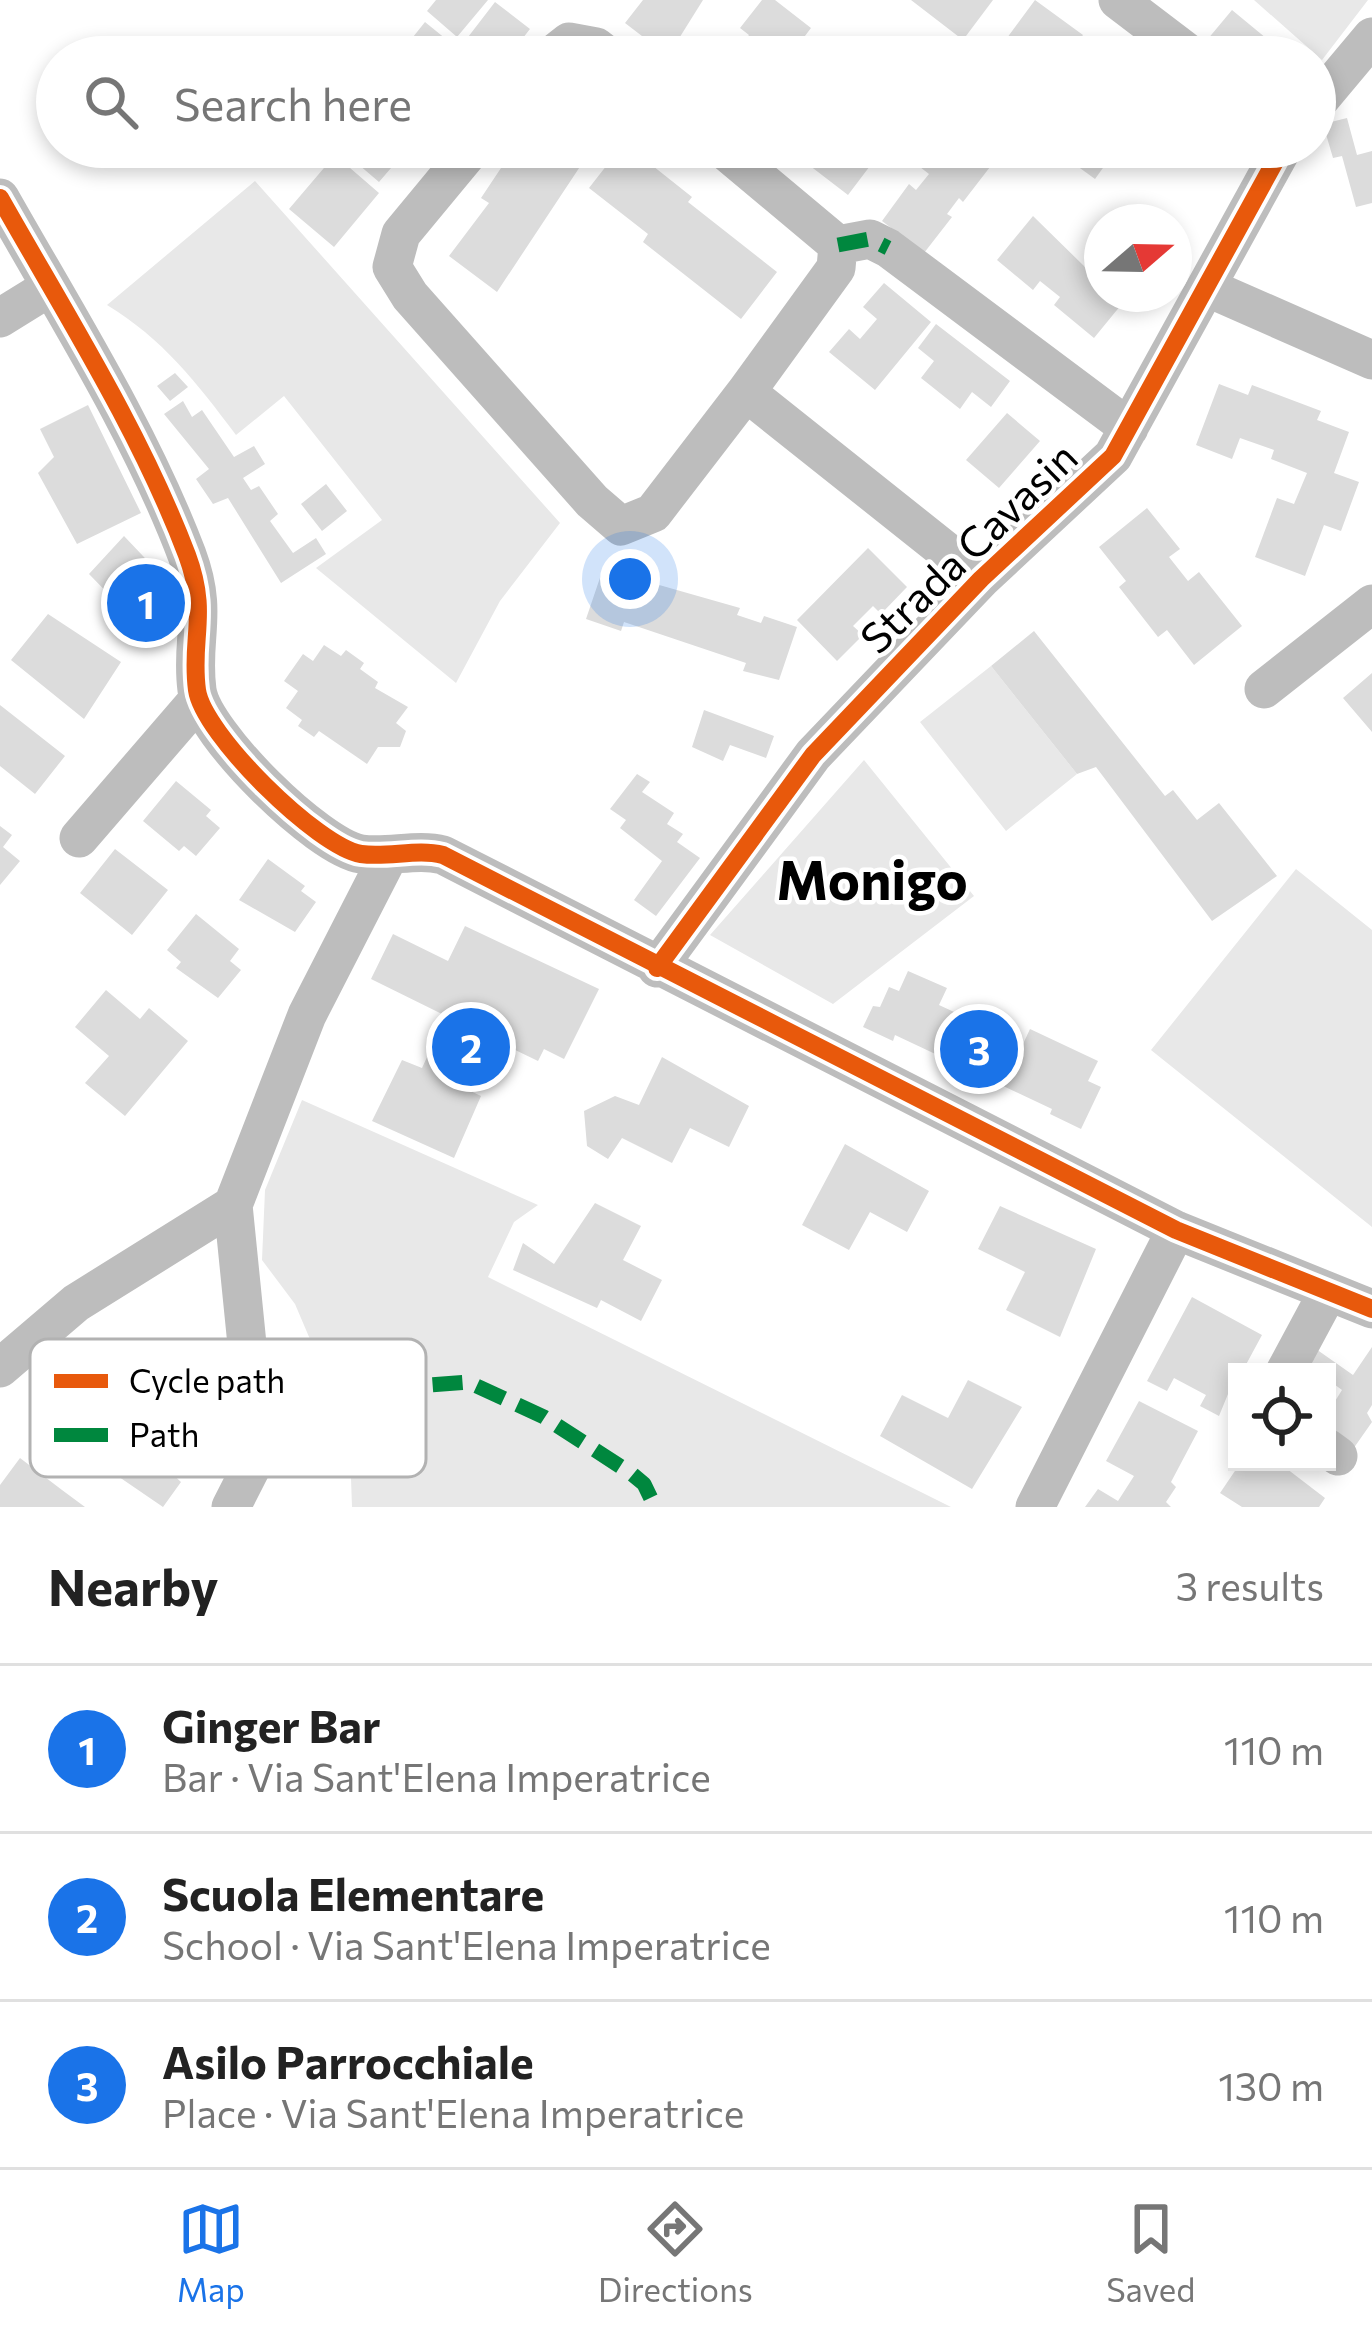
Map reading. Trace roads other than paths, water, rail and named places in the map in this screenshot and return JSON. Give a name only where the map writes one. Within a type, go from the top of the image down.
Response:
[{"type":"street","points":[[1118,0],[1165,36]]},
{"type":"street","points":[[1336,80],[1372,37]]},
{"type":"street","points":[[455,168],[400,234],[392,267],[410,296],[592,501],[621,526],[653,513],[836,268],[838,245],[746,168]]},
{"type":"street","name":"Strada Cavasin","points":[[657,968],[813,755],[981,579],[1113,456],[1271,168]]},
{"type":"street","points":[[0,198],[187,554],[202,621],[199,699],[214,725],[287,806],[347,849],[443,855],[1176,1230],[1372,1309]]},
{"type":"street","name":"Strada Cavasin","points":[[838,245],[870,239],[888,248],[1129,428]]},
{"type":"street","points":[[0,318],[50,286]]},
{"type":"street","points":[[1206,287],[1372,360]]},
{"type":"street","points":[[746,392],[981,579]]},
{"type":"street","points":[[1264,689],[1372,604]]},
{"type":"street","points":[[79,838],[199,699]]},
{"type":"street","points":[[246,1339],[233,1205],[308,1015],[389,855]]},
{"type":"street","points":[[34,1339],[76,1303],[233,1205]]},
{"type":"street","points":[[1035,1507],[1176,1230]]},
{"type":"street","points":[[1290,1363],[1328,1292]]},
{"type":"street","points":[[0,1368],[30,1342]]},
{"type":"street","points":[[231,1507],[246,1477]]},
{"type":"place","name":"Ginger Bar","points":[[146,603]]},
{"type":"place","name":"Scuola Elementare","points":[[471,1047]]},
{"type":"place","name":"Asilo Parrocchiale","points":[[979,1049]]},
{"type":"district","name":"Monigo","points":[[872,881]]}]
